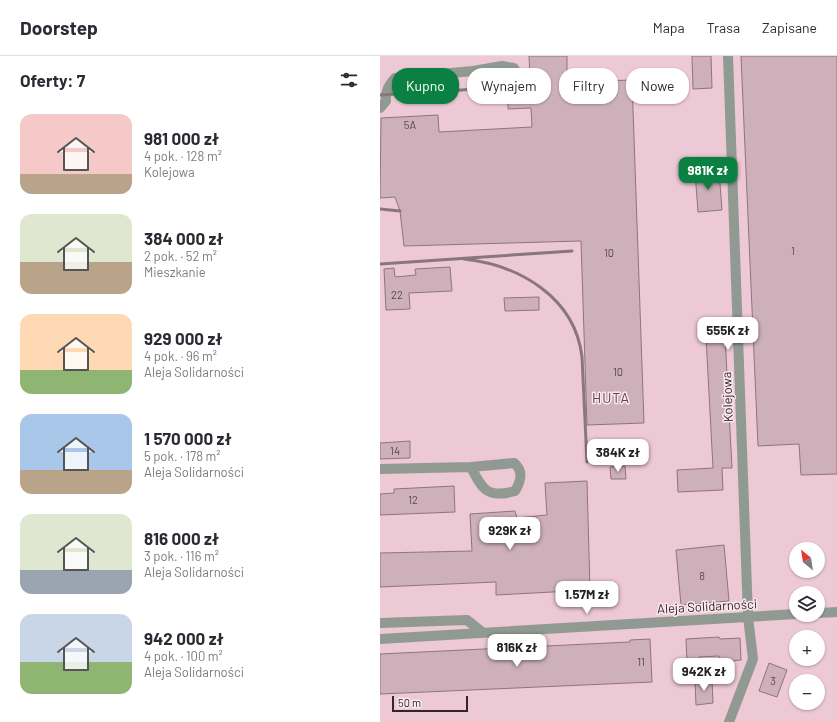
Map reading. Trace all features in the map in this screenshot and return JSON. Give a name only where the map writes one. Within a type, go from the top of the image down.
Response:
[{"type":"street","name":"Kolejowa","points":[[728,56],[748,617],[753,659],[729,722]]},
{"type":"street","points":[[380,108],[386,100],[388,86],[395,78],[467,72]]},
{"type":"street","points":[[380,469],[471,467],[514,463],[520,471],[521,481],[515,491],[503,494],[490,492],[482,488],[471,467]]},
{"type":"street","points":[[825,613],[837,612]]},
{"type":"street","name":"Aleja Solidarności","points":[[380,639],[789,614]]},
{"type":"street","points":[[380,623],[467,620],[482,632]]},
{"type":"shaded area","points":[[380,56],[837,56],[837,722],[380,722]]},
{"type":"building","points":[[529,56],[567,56],[567,68],[559,68],[559,104],[618,104],[618,80],[626,80],[626,104],[633,104],[644,423],[587,425],[581,241],[404,246],[400,211],[395,197],[380,198],[381,118],[438,115],[439,132],[532,127],[531,108],[508,109],[508,104],[551,104],[551,68],[530,68]]},
{"type":"building","points":[[692,56],[711,56],[712,88],[693,89]]},
{"type":"building","points":[[741,56],[837,56],[837,474],[801,475],[799,444],[758,446]]},
{"type":"building","points":[[719,171],[722,210],[698,212],[695,172]]},
{"type":"building","points":[[450,267],[452,291],[409,293],[410,309],[386,310],[384,269],[394,268],[395,277],[416,275],[415,269]]},
{"type":"building","points":[[539,297],[539,310],[505,311],[504,298]]},
{"type":"building","points":[[725,336],[732,468],[722,468],[723,490],[678,492],[677,470],[713,468],[706,337]]},
{"type":"building","points":[[410,441],[410,458],[380,459],[380,443]]},
{"type":"building","points":[[625,466],[626,479],[611,479],[610,467]]},
{"type":"building","points":[[587,481],[590,590],[496,595],[496,582],[380,587],[380,553],[472,551],[470,514],[515,511],[517,518],[547,515],[545,483]]},
{"type":"building","points":[[454,486],[455,512],[380,515],[380,494],[394,493],[394,489]]},
{"type":"building","points":[[724,545],[729,601],[681,605],[676,550]]},
{"type":"building","points":[[719,637],[720,639],[740,638],[741,660],[720,662],[719,656],[699,657],[700,662],[687,663],[686,639]]},
{"type":"building","points":[[650,639],[652,682],[380,694],[380,654],[630,642],[630,640]]},
{"type":"building","points":[[769,663],[787,670],[777,697],[759,691]]},
{"type":"building","points":[[712,679],[713,703],[696,705],[695,681]]},
{"type":"railway","points":[[380,95],[467,90]]},
{"type":"railway","points":[[380,209],[400,211]]},
{"type":"railway","points":[[380,264],[572,251]]},
{"type":"railway","points":[[464,259],[485,262],[505,268],[524,277],[541,288],[556,301],[568,317],[577,336],[582,357],[587,462]]},
{"type":"district","name":"HUTA","points":[[611,397]]}]
